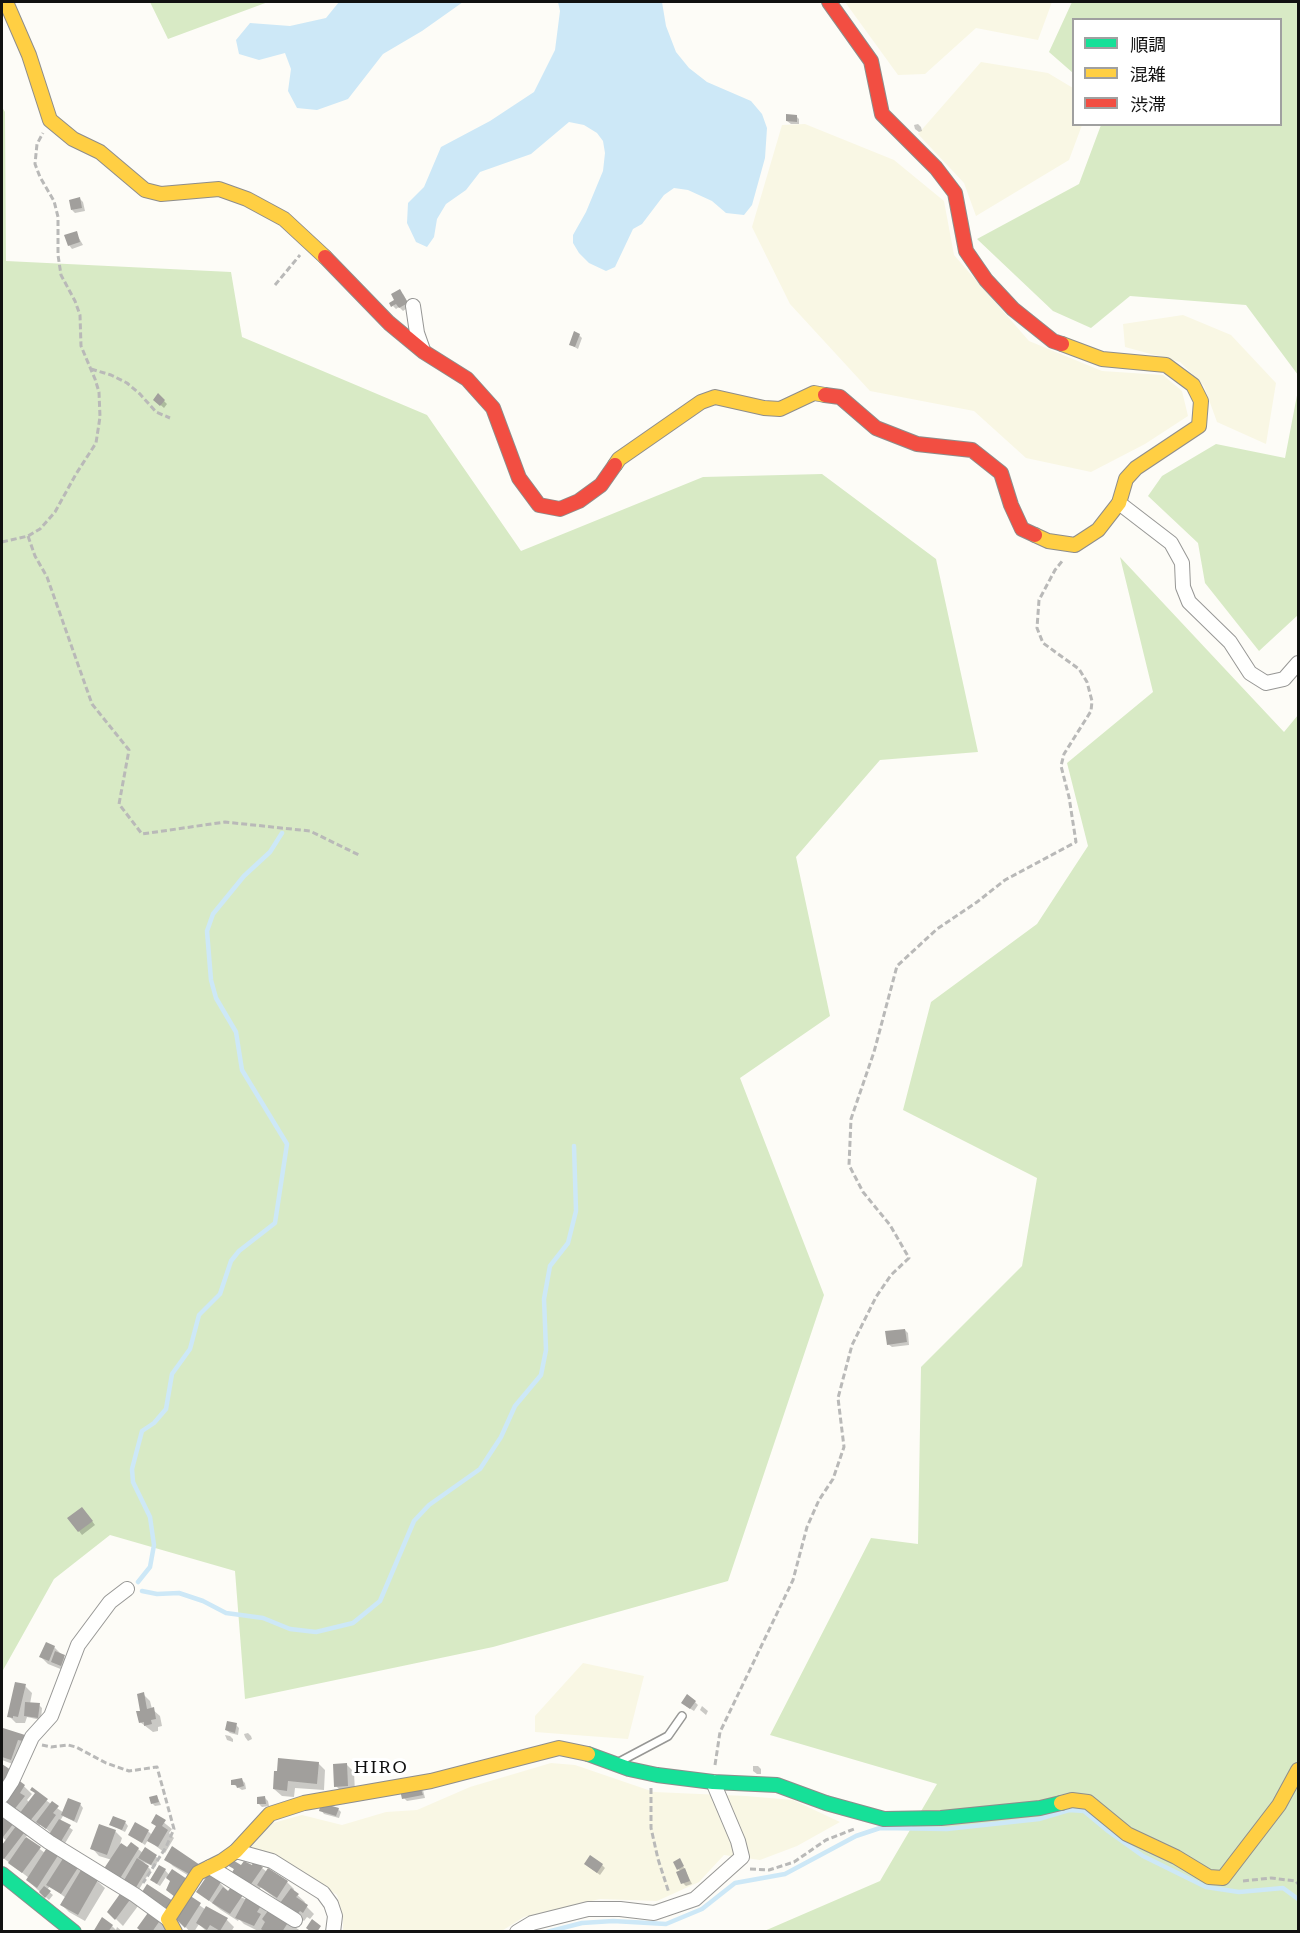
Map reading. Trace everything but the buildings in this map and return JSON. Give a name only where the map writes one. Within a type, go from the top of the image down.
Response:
[{"type":"street","points":[[6,2],[28,55],[50,120],[73,139],[100,152],[145,190],[161,194],[219,189],[247,199],[284,219],[310,242],[389,323],[424,352],[467,379],[493,408],[519,478],[539,505],[560,509],[579,501],[601,485],[619,459],[701,402],[715,397],[764,408],[780,409],[813,393],[840,397],[876,428],[916,444],[972,450],[1001,473],[1011,505],[1022,529],[1048,541],[1075,545],[1098,530],[1119,503],[1126,479],[1136,468],[1198,426],[1201,401],[1193,385],[1166,365],[1102,359],[1053,341],[1013,309],[986,280],[966,251],[955,193],[936,168],[882,114],[870,61],[829,2]]},
{"type":"street","points":[[413,306],[417,333],[424,352]]},
{"type":"street","points":[[1119,503],[1171,543],[1182,563],[1184,587],[1190,602],[1230,642],[1251,673],[1266,682],[1275,681],[1284,679],[1299,663]]},
{"type":"street","points":[[2,1796],[12,1781],[32,1737],[51,1716],[78,1645],[110,1602],[128,1589]]},
{"type":"street","points":[[168,1918],[198,1873],[236,1851],[270,1814],[304,1803],[431,1781],[559,1748],[590,1754],[629,1770],[713,1782],[777,1785],[826,1803],[880,1818],[941,1818],[1040,1808],[1072,1800],[1088,1802],[1127,1834],[1176,1857],[1209,1877],[1223,1878],[1279,1805],[1299,1770]]},
{"type":"street","points":[[518,1932],[532,1923],[588,1909],[620,1909],[654,1913],[695,1899],[742,1857],[738,1841],[713,1782]]},
{"type":"street","points":[[2,1808],[49,1842],[168,1918],[175,1932]]},
{"type":"street","points":[[236,1851],[272,1861],[322,1893],[331,1904],[335,1916],[333,1932]]},
{"type":"street","points":[[210,1867],[296,1920]]},
{"type":"street","points":[[2,1874],[74,1932]]},
{"type":"lane","points":[[615,1765],[668,1736],[682,1716]]},
{"type":"path","points":[[2,542],[28,536],[40,529],[55,512],[96,443],[100,417],[99,392],[81,346],[80,315],[61,274],[58,255],[58,217],[54,201],[35,164],[38,144],[50,120]]},
{"type":"path","points":[[275,285],[310,242]]},
{"type":"path","points":[[90,368],[127,383],[156,412],[170,418]]},
{"type":"path","points":[[28,536],[35,556],[47,576],[92,704],[129,750],[119,804],[142,834],[225,822],[310,831],[361,856]]},
{"type":"path","points":[[713,1782],[720,1732],[793,1580],[807,1527],[819,1500],[833,1479],[844,1447],[838,1398],[852,1344],[876,1297],[891,1275],[909,1258],[890,1225],[863,1192],[849,1165],[850,1119],[874,1052],[897,966],[937,929],[1005,880],[1076,842],[1069,797],[1061,766],[1064,754],[1091,711],[1092,701],[1087,682],[1079,669],[1043,643],[1037,627],[1040,600],[1055,570],[1075,545]]},
{"type":"path","points":[[32,1737],[40,1745],[76,1747],[106,1763],[129,1771],[157,1767],[174,1829],[166,1847],[135,1895]]},
{"type":"path","points":[[629,1770],[632,1779],[651,1787],[651,1828],[657,1859],[674,1906]]},
{"type":"path","points":[[733,1865],[744,1869],[770,1870],[794,1862],[826,1840],[880,1818]]},
{"type":"path","points":[[1223,1878],[1239,1882],[1271,1878],[1296,1881],[1299,1884]]},
{"type":"shaded area","points":[[845,2],[1052,2],[1038,40],[976,28],[925,74],[898,75]]},
{"type":"shaded area","points":[[981,62],[1048,73],[1072,87],[1072,126],[1082,126],[1069,160],[976,216],[964,183],[918,134]]},
{"type":"shaded area","points":[[805,124],[894,160],[944,201],[954,255],[1029,341],[1102,371],[1163,375],[1182,391],[1188,416],[1145,444],[1091,472],[1026,458],[974,411],[870,391],[790,304],[752,227],[782,125]]},
{"type":"shaded area","points":[[1183,315],[1231,335],[1276,383],[1266,444],[1217,422],[1204,386],[1180,362],[1125,347],[1123,324]]},
{"type":"shaded area","points":[[583,1663],[644,1676],[628,1739],[535,1732],[535,1716]]},
{"type":"shaded area","points":[[551,1763],[575,1765],[654,1792],[793,1800],[840,1822],[797,1846],[760,1860],[724,1855],[699,1882],[657,1901],[600,1899],[524,1917],[500,1932],[343,1931],[343,1917],[337,1895],[282,1859],[246,1848],[273,1823],[302,1815],[342,1825],[386,1812],[417,1810],[470,1787]]},
{"type":"green space","points":[[150,2],[268,2],[168,39]]},
{"type":"green space","points":[[1072,2],[1298,2],[1298,375],[1246,305],[1130,296],[1091,328],[1053,311],[977,239],[1079,184],[1101,126],[1282,126],[1282,18],[1072,18],[1072,72],[1049,52]]},
{"type":"green space","points":[[2,107],[5,112],[6,261],[231,272],[242,337],[427,415],[521,551],[703,477],[822,474],[936,559],[978,752],[880,760],[796,857],[830,1016],[740,1078],[824,1295],[728,1581],[493,1647],[245,1699],[235,1571],[110,1535],[54,1579],[2,1672]]},
{"type":"green space","points":[[1298,390],[1298,615],[1259,651],[1205,583],[1198,543],[1148,496],[1162,476],[1216,444],[1285,458]]},
{"type":"green space","points":[[1120,557],[1284,732],[1298,715],[1298,1931],[762,1932],[880,1881],[937,1784],[770,1735],[871,1538],[918,1544],[921,1367],[1022,1266],[1037,1178],[903,1110],[931,1002],[1037,924],[1088,846],[1067,763],[1153,692]]},
{"type":"water","points":[[339,2],[463,2],[422,31],[383,54],[348,99],[317,110],[297,108],[288,91],[291,69],[285,53],[259,60],[239,54],[236,40],[250,23],[290,26],[326,18]]},
{"type":"water","points":[[558,2],[662,2],[666,26],[676,52],[689,68],[707,82],[751,101],[762,114],[767,128],[765,158],[752,205],[744,215],[726,213],[712,201],[688,190],[674,188],[664,195],[642,224],[633,229],[615,267],[606,271],[589,263],[573,243],[573,235],[586,212],[603,171],[605,153],[603,141],[597,133],[584,125],[569,122],[531,154],[480,172],[466,190],[446,204],[437,219],[434,237],[427,247],[416,242],[407,223],[408,203],[424,187],[441,147],[490,121],[534,92],[555,50],[560,11]]},
{"type":"waterway","points":[[138,1582],[150,1567],[154,1545],[150,1517],[133,1482],[132,1469],[142,1431],[154,1423],[166,1409],[172,1374],[190,1349],[199,1315],[220,1294],[231,1261],[239,1251],[275,1223],[287,1144],[242,1070],[236,1032],[216,998],[211,980],[207,931],[213,914],[244,876],[270,852],[282,833]]},
{"type":"waterway","points":[[142,1591],[157,1594],[179,1593],[203,1601],[226,1613],[263,1618],[290,1629],[316,1632],[353,1623],[380,1601],[414,1521],[429,1505],[480,1469],[501,1437],[515,1406],[541,1375],[546,1350],[544,1299],[550,1266],[568,1243],[576,1211],[574,1146]]},
{"type":"waterway","points":[[547,1932],[582,1923],[613,1921],[666,1924],[702,1909],[735,1883],[785,1874],[856,1836],[880,1828],[947,1829],[1039,1819],[1069,1810],[1084,1811],[1143,1856],[1206,1887],[1239,1892],[1283,1888],[1298,1899]]},
{"type":"traffic: fast","points":[[588,1754],[629,1769],[657,1775],[713,1782],[777,1785],[826,1803],[884,1819],[941,1818],[1040,1808],[1061,1803]]},
{"type":"traffic: fast","points":[[2,1874],[74,1932]]},
{"type":"traffic: slow","points":[[6,2],[29,55],[50,120],[73,139],[100,152],[145,190],[161,194],[219,189],[247,199],[284,219],[325,257]]},
{"type":"traffic: slow","points":[[1035,535],[1048,541],[1075,545],[1098,530],[1119,503],[1126,479],[1136,468],[1199,426],[1201,401],[1193,385],[1166,365],[1102,359],[1062,344]]},
{"type":"traffic: slow","points":[[615,465],[619,459],[701,402],[715,397],[764,408],[780,409],[814,393],[825,395]]},
{"type":"traffic: slow","points":[[175,1932],[168,1919],[198,1873],[236,1851],[270,1814],[304,1803],[431,1781],[559,1748],[588,1754]]},
{"type":"traffic: slow","points":[[1061,1803],[1072,1800],[1088,1802],[1127,1834],[1176,1857],[1209,1877],[1223,1878],[1279,1805],[1298,1770]]},
{"type":"traffic: jam","points":[[829,2],[871,61],[882,114],[936,168],[955,193],[966,251],[986,280],[1013,309],[1053,341],[1062,344]]},
{"type":"traffic: jam","points":[[325,257],[389,323],[424,352],[467,379],[493,408],[519,478],[539,505],[560,509],[579,501],[601,485],[615,465]]},
{"type":"traffic: jam","points":[[825,395],[840,397],[876,428],[917,444],[972,450],[1001,473],[1011,505],[1022,529],[1035,535]]},
{"type":"district","name":"HIRO","points":[[381,1768]]}]
